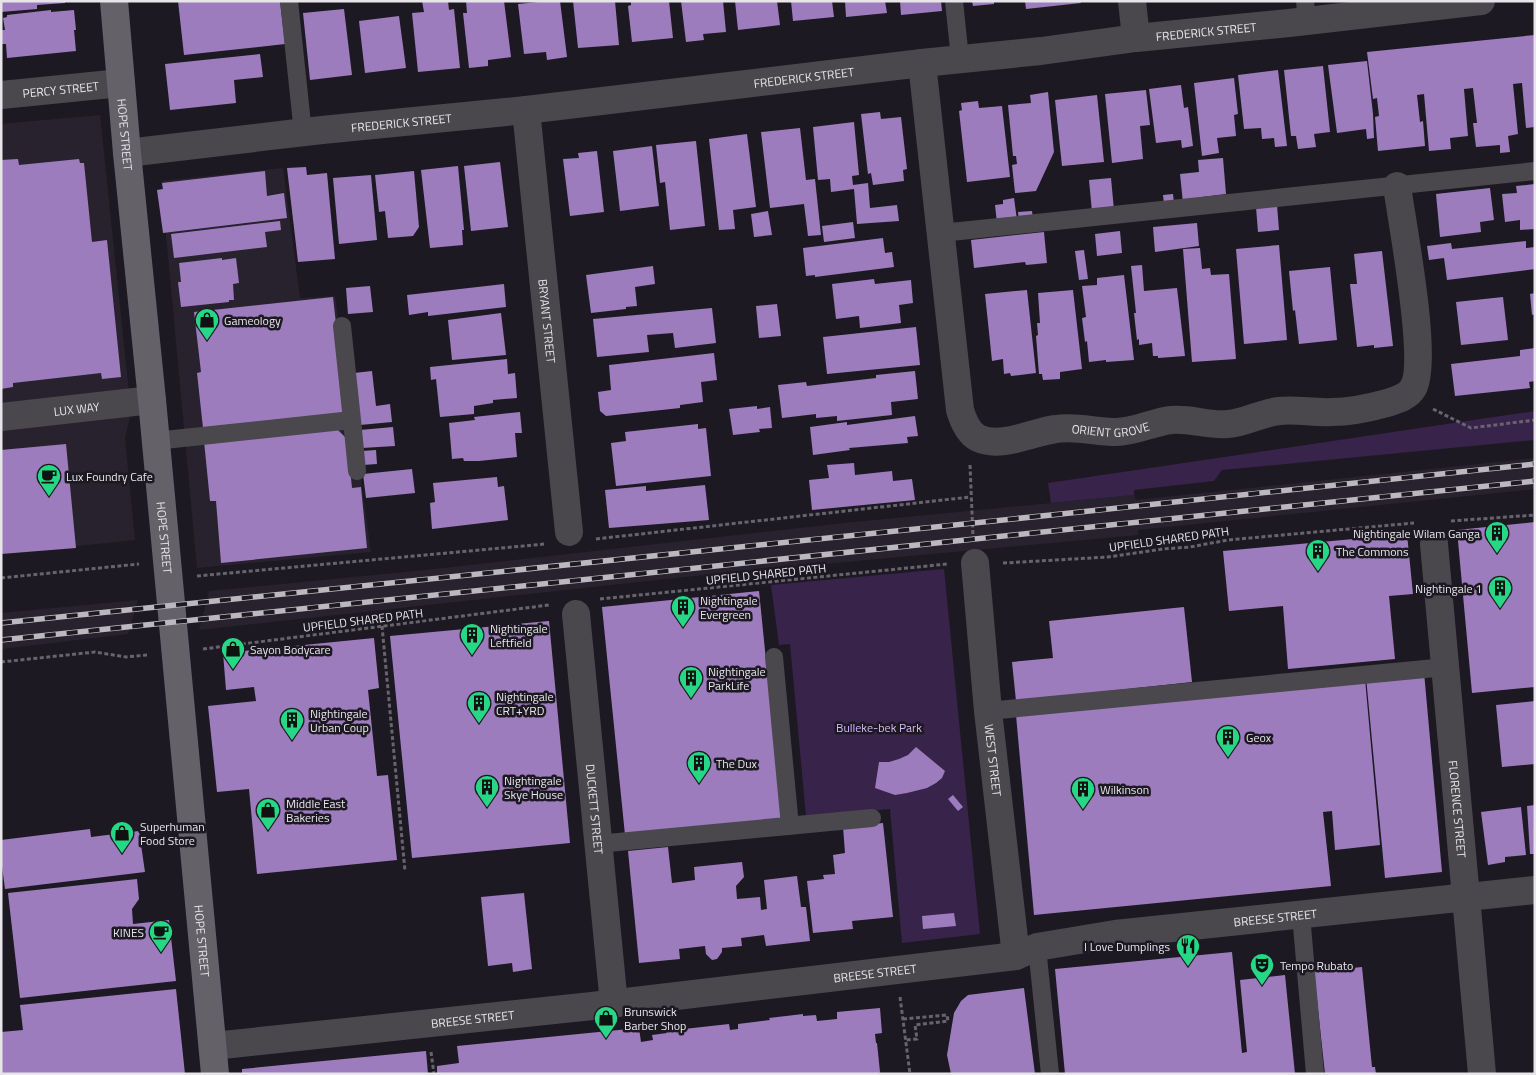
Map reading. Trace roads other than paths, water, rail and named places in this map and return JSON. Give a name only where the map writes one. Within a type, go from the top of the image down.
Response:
[{"type":"street","name":"HOPE STREET","points":[[114,1],[216,1074]]},
{"type":"street","points":[[1132,1],[1136,38]]},
{"type":"street","name":"FREDERICK STREET","points":[[127,153],[526,110],[1136,38],[1306,11],[1481,1]]},
{"type":"street","points":[[922,63],[941,233]]},
{"type":"street","name":"PERCY STREET","points":[[1,95],[121,82]]},
{"type":"street","name":"BRYANT STREET","points":[[526,110],[570,538]]},
{"type":"street","name":"ORIENT GROVE","points":[[941,233],[960,410],[963,420],[970,431],[978,438],[990,441],[1005,441],[1054,429],[1068,428],[1116,432],[1159,422],[1184,420],[1227,424],[1241,422],[1276,411],[1355,411],[1406,396],[1413,389],[1418,375],[1419,355],[1414,308],[1397,186]]},
{"type":"street","name":"LUX WAY","points":[[1,417],[152,400]]},
{"type":"street","name":"FLORENCE STREET","points":[[1427,533],[1446,667],[1482,1074]]},
{"type":"street","name":"WEST STREET","points":[[975,563],[988,711],[1026,952]]},
{"type":"street","name":"DUCKETT STREET","points":[[575,606],[614,1004]]},
{"type":"street","name":"BREESE STREET","points":[[213,1046],[614,1004],[1026,952],[1115,934],[1535,890]]},
{"type":"lane","points":[[289,1],[303,133]]},
{"type":"lane","points":[[954,1],[960,59]]},
{"type":"lane","points":[[941,233],[1535,171]]},
{"type":"lane","points":[[342,326],[358,471]]},
{"type":"lane","points":[[155,441],[352,420]]},
{"type":"lane","points":[[774,657],[790,826]]},
{"type":"lane","points":[[988,711],[1446,667]]},
{"type":"lane","points":[[597,844],[872,818]]},
{"type":"lane","points":[[1301,915],[1315,1074]]},
{"type":"lane","points":[[1026,952],[1050,1074]]},
{"type":"railway","points":[[1,623],[1535,464]]},
{"type":"railway","points":[[1,640],[1535,481]]},
{"type":"place","name":"Gameology","points":[[207,341]]},
{"type":"place","name":"Lux Foundry Cafe","points":[[49,497]]},
{"type":"place","name":"Nightingale Wilam Ganga","points":[[1497,554]]},
{"type":"place","name":"The Commons","points":[[1318,572]]},
{"type":"place","name":"Nightingale 1","points":[[1500,609]]},
{"type":"place","name":"Nightingale Evergreen","points":[[683,628]]},
{"type":"place","name":"Nightingale Leftfield","points":[[472,656]]},
{"type":"place","name":"Sayon Bodycare","points":[[233,670]]},
{"type":"place","name":"Nightingale ParkLife","points":[[691,699]]},
{"type":"place","name":"Nightingale CRT+YRD","points":[[479,724]]},
{"type":"place","name":"Nightingale Urban Coup","points":[[292,741]]},
{"type":"place","name":"Geox","points":[[1228,758]]},
{"type":"place","name":"The Dux","points":[[699,784]]},
{"type":"place","name":"Nightingale Skye House","points":[[487,808]]},
{"type":"place","name":"Wilkinson","points":[[1083,810]]},
{"type":"place","name":"Middle East Bakeries","points":[[268,831]]},
{"type":"place","name":"Superhuman Food Store","points":[[122,854]]},
{"type":"place","name":"KINES","points":[[161,953]]},
{"type":"place","name":"I Love Dumplings","points":[[1188,967]]},
{"type":"place","name":"Tempo Rubato","points":[[1262,986]]},
{"type":"place","name":"Brunswick Barber Shop","points":[[606,1039]]},
{"type":"park label","name":"Bulleke-bek Park","points":[[879,727]]}]
